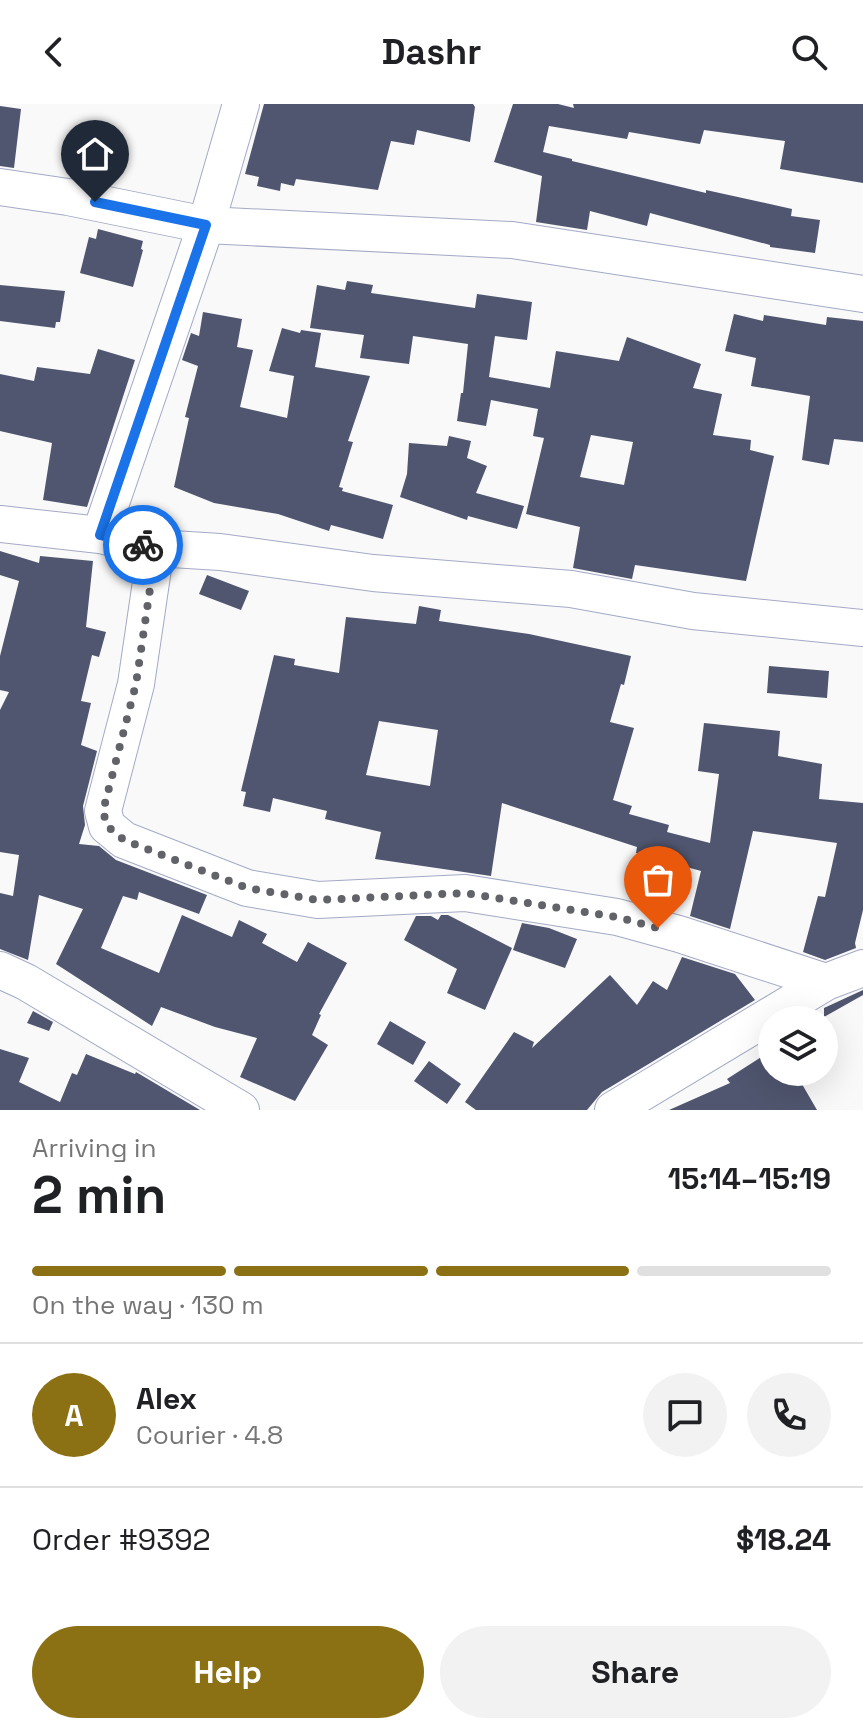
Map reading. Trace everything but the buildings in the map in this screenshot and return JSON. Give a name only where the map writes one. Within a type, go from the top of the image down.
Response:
[{"type":"street","points":[[100,535],[206,225],[241,104]]},
{"type":"street","points":[[0,187],[68,197],[206,225],[512,240],[863,294]]},
{"type":"street","points":[[0,524],[100,535],[156,548],[220,552],[373,573],[571,589],[693,611],[863,628]]},
{"type":"street","points":[[156,548],[136,684],[103,811],[107,826],[124,840],[247,888],[318,900],[465,893],[556,907],[617,917],[679,934],[826,982]]},
{"type":"street","points":[[613,1110],[826,982],[863,968]]},
{"type":"street","points":[[0,970],[26,982],[241,1110]]},
{"type":"way so far","points":[[143,545],[156,548],[136,684],[103,811],[107,826],[124,840],[247,888],[318,900],[465,893],[617,917],[658,928]]},
{"type":"route","points":[[95,202],[206,225],[100,535],[143,545]]}]
